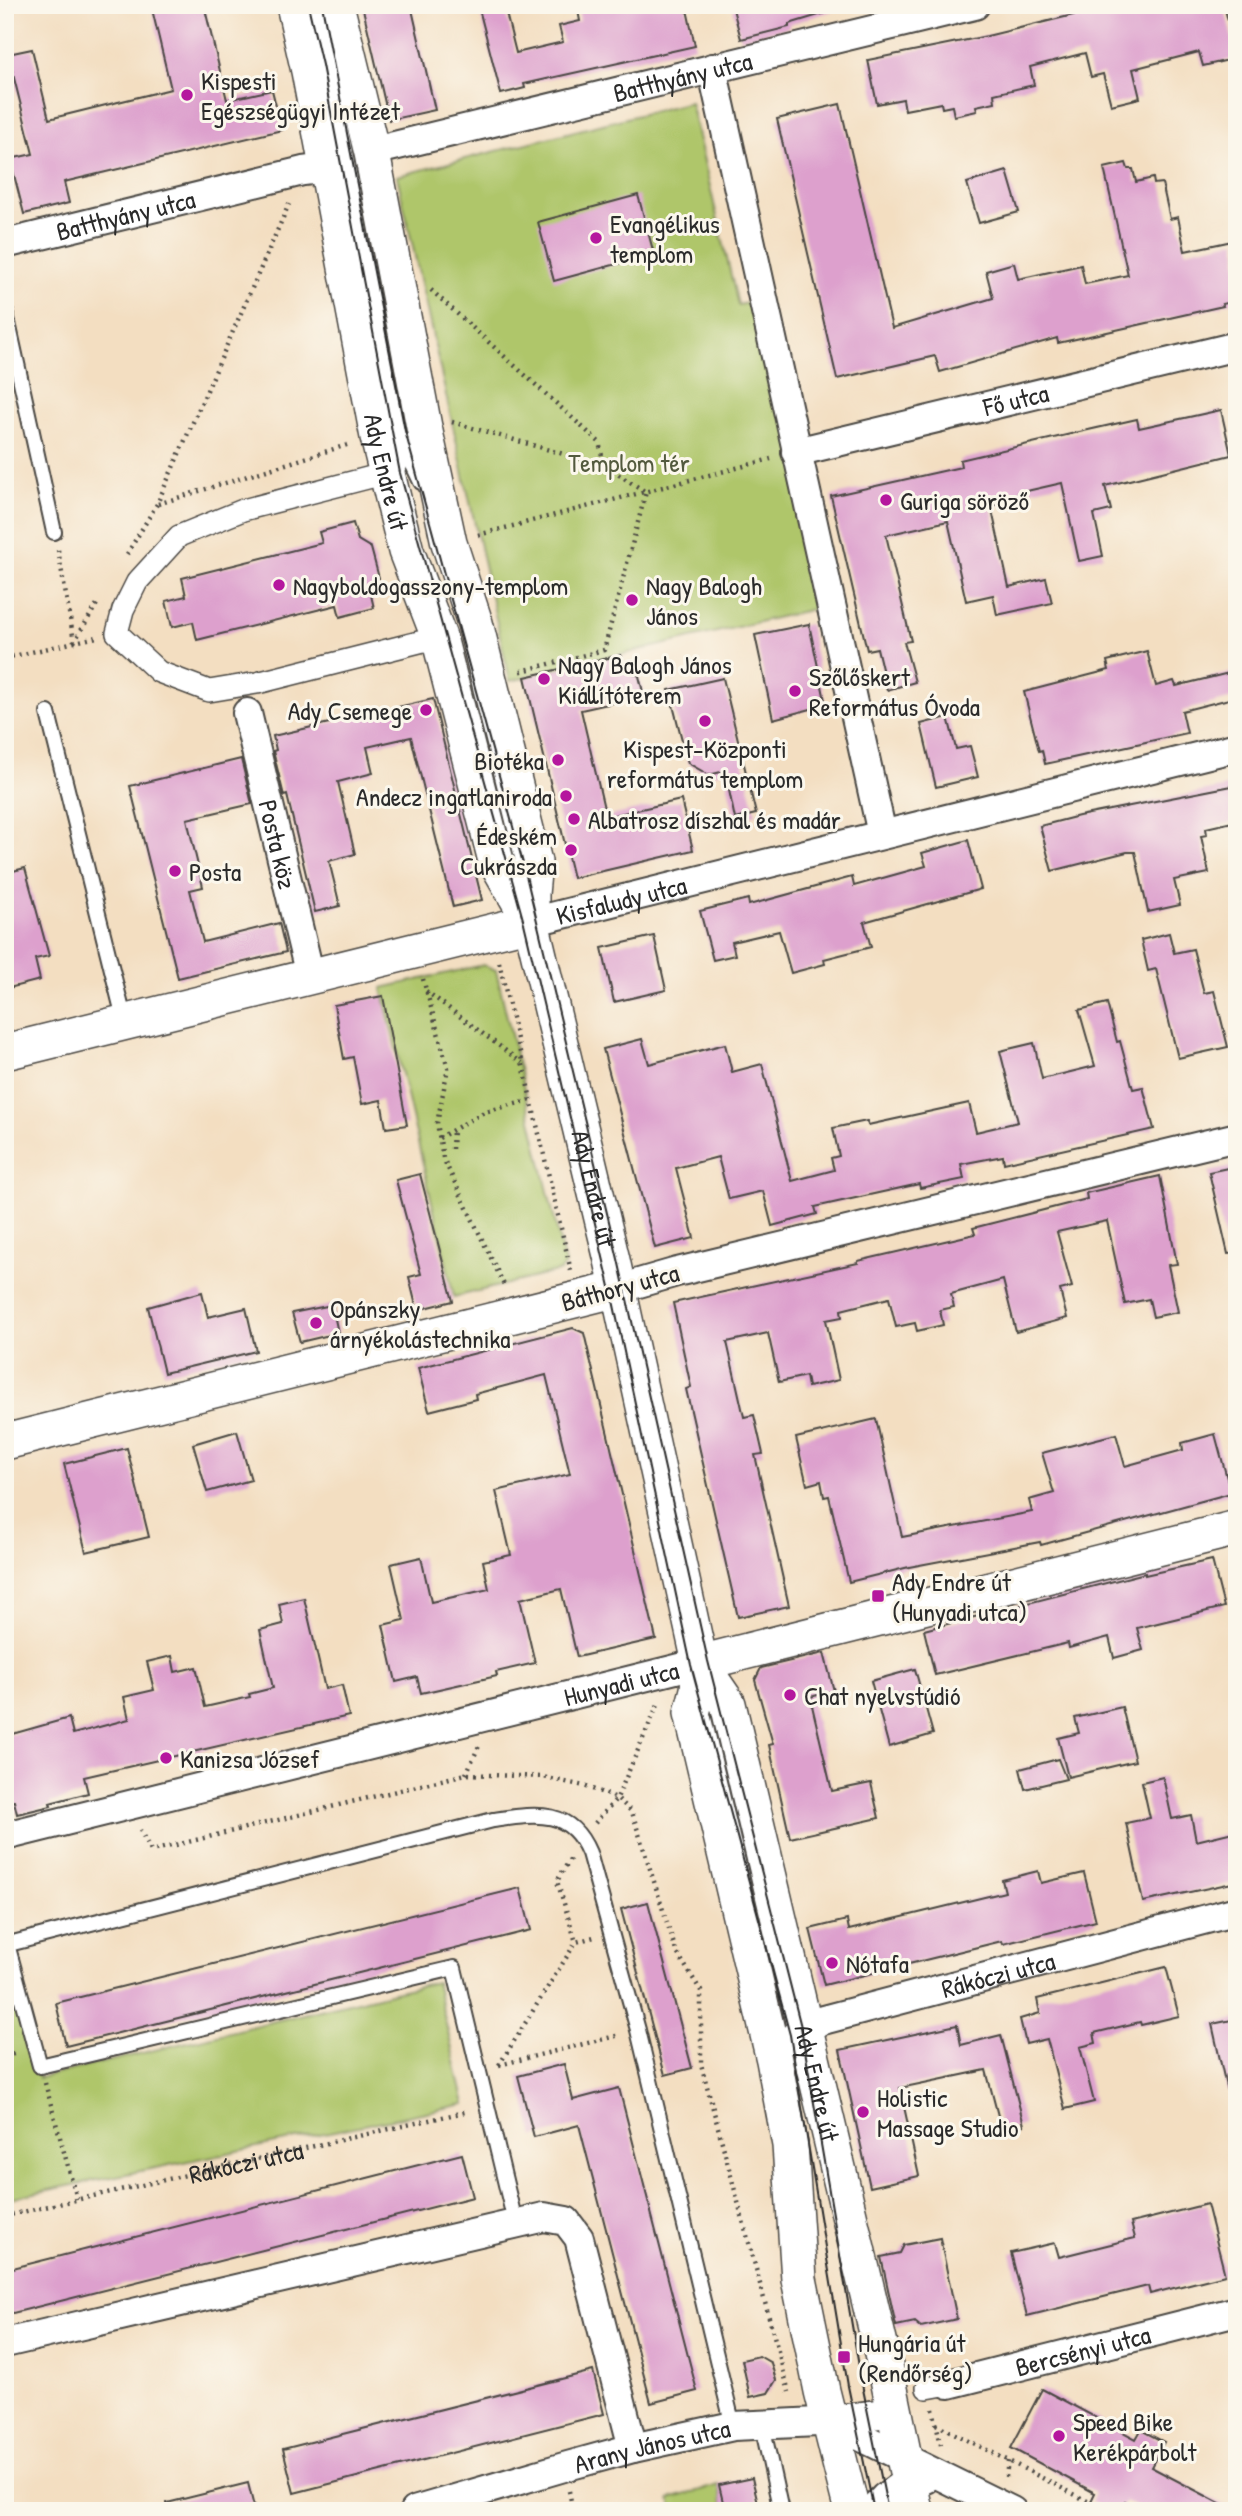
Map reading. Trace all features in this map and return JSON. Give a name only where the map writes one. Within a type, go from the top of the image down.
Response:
[{"type":"street","name":"Ady Endre út","points":[[293,5],[309,71],[378,437],[406,551],[439,637],[496,861],[531,922]]},
{"type":"street","name":"Ady Endre út","points":[[336,5],[372,153],[411,430],[463,539],[478,634],[534,862],[531,922],[618,1289],[700,1663],[698,1690],[692,1713],[774,2060],[790,2145],[799,2279],[829,2421],[852,2511]]},
{"type":"street","name":"Batthyány utca","points":[[390,147],[975,5]]},
{"type":"street","points":[[712,68],[882,834]]},
{"type":"street","name":"Batthyány utca","points":[[5,244],[326,167]]},
{"type":"street","name":"Fő utca","points":[[796,452],[1237,346]]},
{"type":"street","points":[[387,473],[243,510],[179,536],[137,582],[123,610],[117,633],[159,672],[209,691],[257,683],[439,637]]},
{"type":"street","name":"Posta köz","points":[[247,713],[310,976]]},
{"type":"street","name":"Kisfaludy utca","points":[[5,1052],[1237,747]]},
{"type":"street","name":"Báthory utca","points":[[5,1442],[677,1272],[1237,1138]]},
{"type":"street","name":"Hunyadi utca","points":[[5,1836],[1237,1528]]},
{"type":"street","name":"Ady Endre út","points":[[700,1663],[728,1704],[909,2483]]},
{"type":"street","name":"Rákóczi utca","points":[[804,2025],[1237,1911]]},
{"type":"street","points":[[774,2060],[804,2025]]},
{"type":"street","points":[[5,2343],[544,2217],[566,2221],[579,2238],[632,2448]]},
{"type":"street","name":"Bercsényi utca","points":[[938,2386],[1237,2311]]},
{"type":"street","name":"Arany János utca","points":[[414,2511],[632,2448],[733,2426],[829,2421],[894,2412]]},
{"type":"street","points":[[829,2421],[909,2483]]},
{"type":"street","points":[[872,2511],[885,2497],[909,2483],[949,2479],[1012,2511]]},
{"type":"lane","points":[[315,5],[326,167],[411,430],[406,551]]},
{"type":"lane","points":[[326,167],[346,53]]},
{"type":"lane","points":[[5,309],[54,532]]},
{"type":"lane","points":[[48,713],[125,1021]]},
{"type":"lane","points":[[515,2222],[454,1968],[40,2066],[6,1945],[494,1820],[533,1814],[556,1818],[572,1826],[583,1838],[589,1853],[638,2030],[733,2426]]},
{"type":"lane","points":[[762,2426],[781,2511]]},
{"type":"path","points":[[326,167],[158,504],[351,444]]},
{"type":"path","points":[[430,289],[599,442],[604,466]]},
{"type":"path","points":[[411,430],[452,421],[604,466],[646,492]]},
{"type":"path","points":[[463,539],[796,452]]},
{"type":"path","points":[[508,675],[604,650],[646,492]]},
{"type":"path","points":[[5,658],[74,642],[54,532]]},
{"type":"path","points":[[492,931],[572,1273],[576,1276]]},
{"type":"path","points":[[415,950],[448,1068],[437,1123],[443,1158],[517,1313]]},
{"type":"path","points":[[426,991],[523,1064]]},
{"type":"path","points":[[439,1138],[484,1112],[531,1100]]},
{"type":"path","points":[[453,1130],[453,1149]]},
{"type":"path","points":[[499,2065],[576,1942],[557,1881],[583,1838],[617,1798],[658,1702],[665,1699]]},
{"type":"path","points":[[136,1824],[151,1851],[466,1773],[543,1777],[584,1786],[617,1798],[632,1812],[668,1931],[676,1951],[701,1991],[701,2064],[764,2300]]},
{"type":"path","points":[[478,2070],[638,2030]]},
{"type":"path","points":[[40,2066],[77,2199]]},
{"type":"path","name":"Rákóczi utca","points":[[5,2216],[487,2107]]},
{"type":"path","points":[[938,2386],[936,2424],[942,2450]]},
{"type":"path","points":[[936,2424],[1107,2511]]},
{"type":"path","points":[[1006,2480],[1008,2461]]},
{"type":"green space","name":"Templom tér","points":[[690,102],[738,305],[762,300],[830,605],[510,681],[397,176]]},
{"type":"green space","points":[[483,965],[496,970],[565,1264],[560,1271],[454,1297],[382,988]]},
{"type":"green space","points":[[7,1961],[39,2078],[436,1982],[465,2104],[5,2199]]},
{"type":"green space","points":[[719,2485],[725,2511],[673,2511],[670,2499]]},
{"type":"building","name":"Kispesti Egészségügyi Intézet","points":[[151,5],[204,5],[227,100],[272,90],[282,130],[64,182],[69,203],[24,214],[10,159],[33,154],[8,54],[32,49],[49,119],[171,89]]},
{"type":"building","points":[[379,5],[411,5],[435,110],[389,120],[363,9]]},
{"type":"building","points":[[478,5],[504,5],[516,53],[563,42],[559,26],[580,21],[577,5],[686,5],[695,46],[524,84],[525,88],[501,94]]},
{"type":"building","points":[[732,5],[831,5],[832,11],[789,24],[789,27],[741,39]]},
{"type":"building","points":[[1114,5],[1224,5],[1237,58],[1203,66],[1199,52],[1133,69],[1140,98],[1111,105],[1103,74],[1091,77],[1085,53],[1030,67],[1034,85],[994,94],[995,102],[976,106],[977,111],[954,116],[952,106],[942,108],[941,103],[905,110],[903,99],[877,104],[868,60],[987,36]]},
{"type":"building","points":[[840,104],[892,328],[993,298],[986,271],[1014,263],[1018,279],[1081,265],[1085,284],[1128,275],[1104,168],[1126,163],[1128,169],[1133,169],[1136,182],[1153,178],[1154,184],[1162,183],[1170,219],[1178,217],[1185,251],[1237,240],[1237,301],[1058,343],[1057,338],[940,372],[935,356],[837,379],[777,119]]},
{"type":"building","points":[[1007,171],[1019,212],[979,223],[967,183]]},
{"type":"building","name":"Evangélikus templom","points":[[638,195],[654,254],[554,281],[538,222]]},
{"type":"building","points":[[1221,410],[1231,455],[1105,486],[1111,510],[1094,514],[1103,556],[1079,561],[1062,483],[1018,493],[1020,500],[991,506],[1009,587],[1046,578],[1052,603],[997,615],[993,595],[966,601],[948,521],[886,535],[911,641],[904,642],[915,682],[887,690],[877,648],[867,650],[831,496],[961,467],[960,460],[1137,419],[1139,428]]},
{"type":"building","name":"Nagyboldogasszony-templom","points":[[353,523],[358,540],[371,548],[379,578],[370,591],[374,608],[340,617],[337,605],[197,640],[193,622],[172,627],[166,601],[186,596],[182,578],[322,543],[319,532]]},
{"type":"building","name":"Szőlőskert Református Óvoda","points":[[809,624],[826,705],[773,719],[755,635]]},
{"type":"building","points":[[1147,651],[1156,686],[1174,681],[1176,686],[1237,671],[1237,697],[1182,711],[1187,733],[1045,764],[1042,750],[1039,751],[1024,692],[1109,670],[1107,661]]},
{"type":"building","points":[[621,655],[624,667],[639,676],[644,696],[581,710],[606,817],[681,800],[693,850],[573,878],[525,677]]},
{"type":"building","name":"Kispest-Központi református templom","points":[[723,678],[756,814],[735,819],[725,771],[709,775],[688,763],[669,690]]},
{"type":"building","points":[[433,699],[482,900],[453,907],[411,737],[367,747],[373,773],[338,782],[355,854],[329,861],[340,906],[315,912],[287,795],[284,796],[273,751],[276,750],[273,736]]},
{"type":"building","points":[[948,717],[956,749],[970,746],[978,777],[936,787],[921,724]]},
{"type":"building","name":"Posta","points":[[241,759],[252,804],[187,819],[203,887],[190,890],[203,942],[279,923],[286,952],[178,978],[130,786]]},
{"type":"building","points":[[1237,785],[1237,821],[1206,828],[1207,835],[1201,836],[1209,873],[1174,880],[1180,905],[1148,912],[1135,852],[1052,871],[1040,826]]},
{"type":"building","points":[[968,840],[981,889],[864,922],[871,947],[824,959],[825,964],[791,973],[779,931],[732,942],[735,955],[713,960],[700,911],[748,899],[749,905],[852,877],[854,886],[926,866],[922,853]]},
{"type":"building","points":[[25,868],[49,956],[35,959],[40,980],[5,989],[5,873]]},
{"type":"building","points":[[1169,933],[1174,953],[1193,949],[1204,993],[1214,991],[1228,1047],[1178,1058],[1156,969],[1148,971],[1141,940]]},
{"type":"building","points":[[654,936],[666,990],[614,1002],[602,948]]},
{"type":"building","points":[[383,996],[407,1125],[386,1128],[381,1100],[362,1104],[353,1057],[344,1059],[334,1005]]},
{"type":"building","points":[[1107,1003],[1133,1089],[1143,1087],[1154,1129],[1004,1163],[1003,1156],[961,1164],[964,1179],[920,1188],[919,1184],[815,1207],[817,1214],[772,1226],[763,1191],[729,1199],[718,1157],[676,1168],[694,1238],[655,1248],[603,1049],[642,1039],[649,1064],[725,1044],[732,1072],[762,1064],[792,1181],[834,1170],[831,1158],[839,1156],[833,1128],[867,1121],[868,1125],[969,1103],[976,1132],[1018,1122],[1000,1051],[1034,1043],[1042,1079],[1095,1066],[1079,1010]]},
{"type":"building","points":[[1237,1166],[1237,1253],[1228,1254],[1209,1172]]},
{"type":"building","points":[[420,1174],[453,1301],[417,1310],[409,1277],[421,1274],[396,1180]]},
{"type":"building","points":[[1160,1176],[1177,1264],[1168,1265],[1178,1312],[1153,1317],[1149,1299],[1125,1304],[1107,1221],[1057,1232],[1072,1287],[1060,1290],[1067,1318],[1016,1332],[1003,1280],[951,1294],[954,1307],[940,1310],[943,1325],[917,1331],[915,1323],[896,1327],[889,1298],[841,1310],[842,1317],[826,1320],[839,1380],[808,1387],[806,1376],[779,1382],[768,1333],[727,1342],[744,1417],[754,1415],[763,1454],[755,1455],[789,1606],[738,1617],[686,1389],[691,1387],[673,1303],[858,1263],[975,1234],[973,1228],[1087,1199],[1086,1193]]},
{"type":"building","points":[[202,1292],[208,1317],[246,1308],[256,1351],[164,1373],[148,1307]]},
{"type":"building","name":"Opánszky árnyékolástechnika","points":[[332,1305],[338,1333],[300,1342],[292,1313]]},
{"type":"building","points":[[573,1328],[584,1333],[656,1639],[577,1657],[561,1589],[520,1599],[535,1663],[496,1672],[497,1676],[421,1693],[417,1677],[396,1682],[383,1625],[404,1620],[391,1564],[421,1557],[431,1602],[489,1589],[483,1561],[511,1555],[496,1491],[570,1474],[546,1375],[475,1394],[476,1399],[429,1411],[418,1368]]},
{"type":"building","points":[[876,1419],[902,1537],[1032,1512],[1029,1500],[1054,1493],[1042,1453],[1116,1434],[1125,1466],[1183,1450],[1182,1443],[1215,1434],[1231,1493],[1041,1545],[1040,1542],[909,1567],[849,1582],[829,1496],[824,1497],[821,1481],[807,1485],[796,1438]]},
{"type":"building","points":[[237,1431],[251,1480],[207,1492],[193,1444]]},
{"type":"building","points":[[127,1448],[149,1537],[86,1552],[64,1464]]},
{"type":"building","points":[[1212,1560],[1224,1607],[1137,1628],[1143,1650],[1114,1658],[1109,1637],[1069,1648],[1068,1643],[935,1675],[924,1630],[1145,1573]]},
{"type":"building","points":[[304,1598],[325,1689],[342,1685],[349,1716],[84,1777],[88,1793],[50,1803],[51,1806],[17,1814],[14,1801],[5,1803],[5,1736],[69,1718],[73,1734],[129,1719],[124,1697],[154,1690],[147,1662],[172,1656],[175,1672],[196,1667],[205,1707],[250,1697],[249,1694],[273,1688],[260,1630],[283,1624],[279,1604]]},
{"type":"building","points":[[824,1653],[834,1691],[810,1697],[832,1791],[871,1783],[879,1818],[790,1838],[769,1745],[773,1744],[755,1680],[761,1668]]},
{"type":"building","points":[[915,1669],[933,1734],[889,1747],[871,1681]]},
{"type":"building","points":[[1122,1707],[1135,1761],[1068,1777],[1058,1738],[1079,1733],[1075,1718]]},
{"type":"building","points":[[1058,1759],[1066,1779],[1025,1789],[1020,1769]]},
{"type":"building","points":[[1163,1777],[1172,1819],[1191,1815],[1196,1841],[1237,1831],[1237,1882],[1143,1902],[1126,1823],[1150,1818],[1142,1782]]},
{"type":"building","points":[[1038,1871],[1041,1883],[1084,1873],[1096,1921],[824,1985],[810,1929],[847,1920],[849,1930],[1005,1892],[1002,1880]]},
{"type":"building","points":[[520,1888],[531,1930],[66,2046],[56,2003]]},
{"type":"building","points":[[648,1902],[692,2068],[665,2075],[621,1909]]},
{"type":"building","points":[[1166,1967],[1179,2016],[1094,2033],[1096,2043],[1080,2047],[1094,2102],[1065,2109],[1047,2039],[1026,2044],[1020,2019],[1040,2013],[1037,1999]]},
{"type":"building","points":[[1237,2019],[1237,2090],[1227,2091],[1212,2024]]},
{"type":"building","points":[[957,2025],[961,2045],[1001,2035],[1024,2125],[1002,2131],[986,2070],[900,2088],[919,2176],[870,2187],[840,2050]]},
{"type":"building","points":[[564,2064],[573,2100],[619,2088],[697,2391],[651,2403],[579,2125],[534,2137],[518,2076]]},
{"type":"building","points":[[462,2154],[473,2197],[5,2315],[5,2270]]},
{"type":"building","points":[[1207,2204],[1225,2275],[1150,2294],[1148,2286],[1027,2316],[1011,2253],[1055,2243],[1059,2257],[1135,2238],[1131,2223]]},
{"type":"building","points":[[940,2238],[957,2319],[921,2327],[915,2322],[896,2326],[881,2257],[900,2253],[904,2245]]},
{"type":"building","points":[[759,2356],[771,2363],[776,2380],[768,2393],[750,2397],[742,2360]]},
{"type":"building","points":[[593,2371],[604,2414],[294,2493],[283,2449]]},
{"type":"building","points":[[1042,2389],[1136,2439],[1141,2430],[1164,2442],[1151,2467],[1235,2511],[1144,2511],[1125,2501],[1120,2511],[1110,2511],[1091,2501],[1095,2493],[1011,2448]]},
{"type":"building","points":[[752,2478],[760,2511],[725,2511],[719,2485]]},
{"type":"building","points":[[248,2483],[255,2511],[168,2511],[167,2503]]},
{"type":"tram line","points":[[308,5],[322,65],[400,473],[524,923],[611,1291],[691,1665],[790,2035],[848,2386],[874,2511]]},
{"type":"tram line","points":[[322,5],[405,431],[524,867],[618,1259],[708,1661],[801,2027],[862,2384],[888,2511]]},
{"type":"place","name":"Kispesti Egészségügyi Intézet","points":[[187,95]]},
{"type":"place","name":"Evangélikus templom","points":[[596,238]]},
{"type":"place","name":"Guriga söröző","points":[[886,500]]},
{"type":"place","name":"Nagyboldogasszony-templom","points":[[279,585]]},
{"type":"place","name":"Nagy Balogh János","points":[[632,600]]},
{"type":"place","name":"Nagy Balogh János Kiállítóterem","points":[[544,679]]},
{"type":"place","name":"Szőlőskert Református Óvoda","points":[[795,691]]},
{"type":"place","name":"Ady Csemege","points":[[426,710]]},
{"type":"place","name":"Kispest-Központi református templom","points":[[705,721]]},
{"type":"place","name":"Biotéka","points":[[558,760]]},
{"type":"place","name":"Andecz ingatlaniroda","points":[[566,796]]},
{"type":"place","name":"Albatrosz díszhal és madár","points":[[574,819]]},
{"type":"place","name":"Édeském Cukrászda","points":[[571,850]]},
{"type":"place","name":"Posta","points":[[175,871]]},
{"type":"place","name":"Opánszky árnyékolástechnika","points":[[316,1323]]},
{"type":"place","name":"Ady Endre út (Hunyadi utca)","points":[[878,1596]]},
{"type":"place","name":"Chat nyelvstúdió","points":[[790,1695]]},
{"type":"place","name":"Kanizsa József","points":[[166,1758]]},
{"type":"place","name":"Nótafa","points":[[832,1963]]},
{"type":"place","name":"Holistic Massage Studio","points":[[863,2112]]},
{"type":"place","name":"Hungária út (Rendőrség)","points":[[844,2357]]},
{"type":"place","name":"Speed Bike Kerékpárbolt","points":[[1059,2436]]}]
